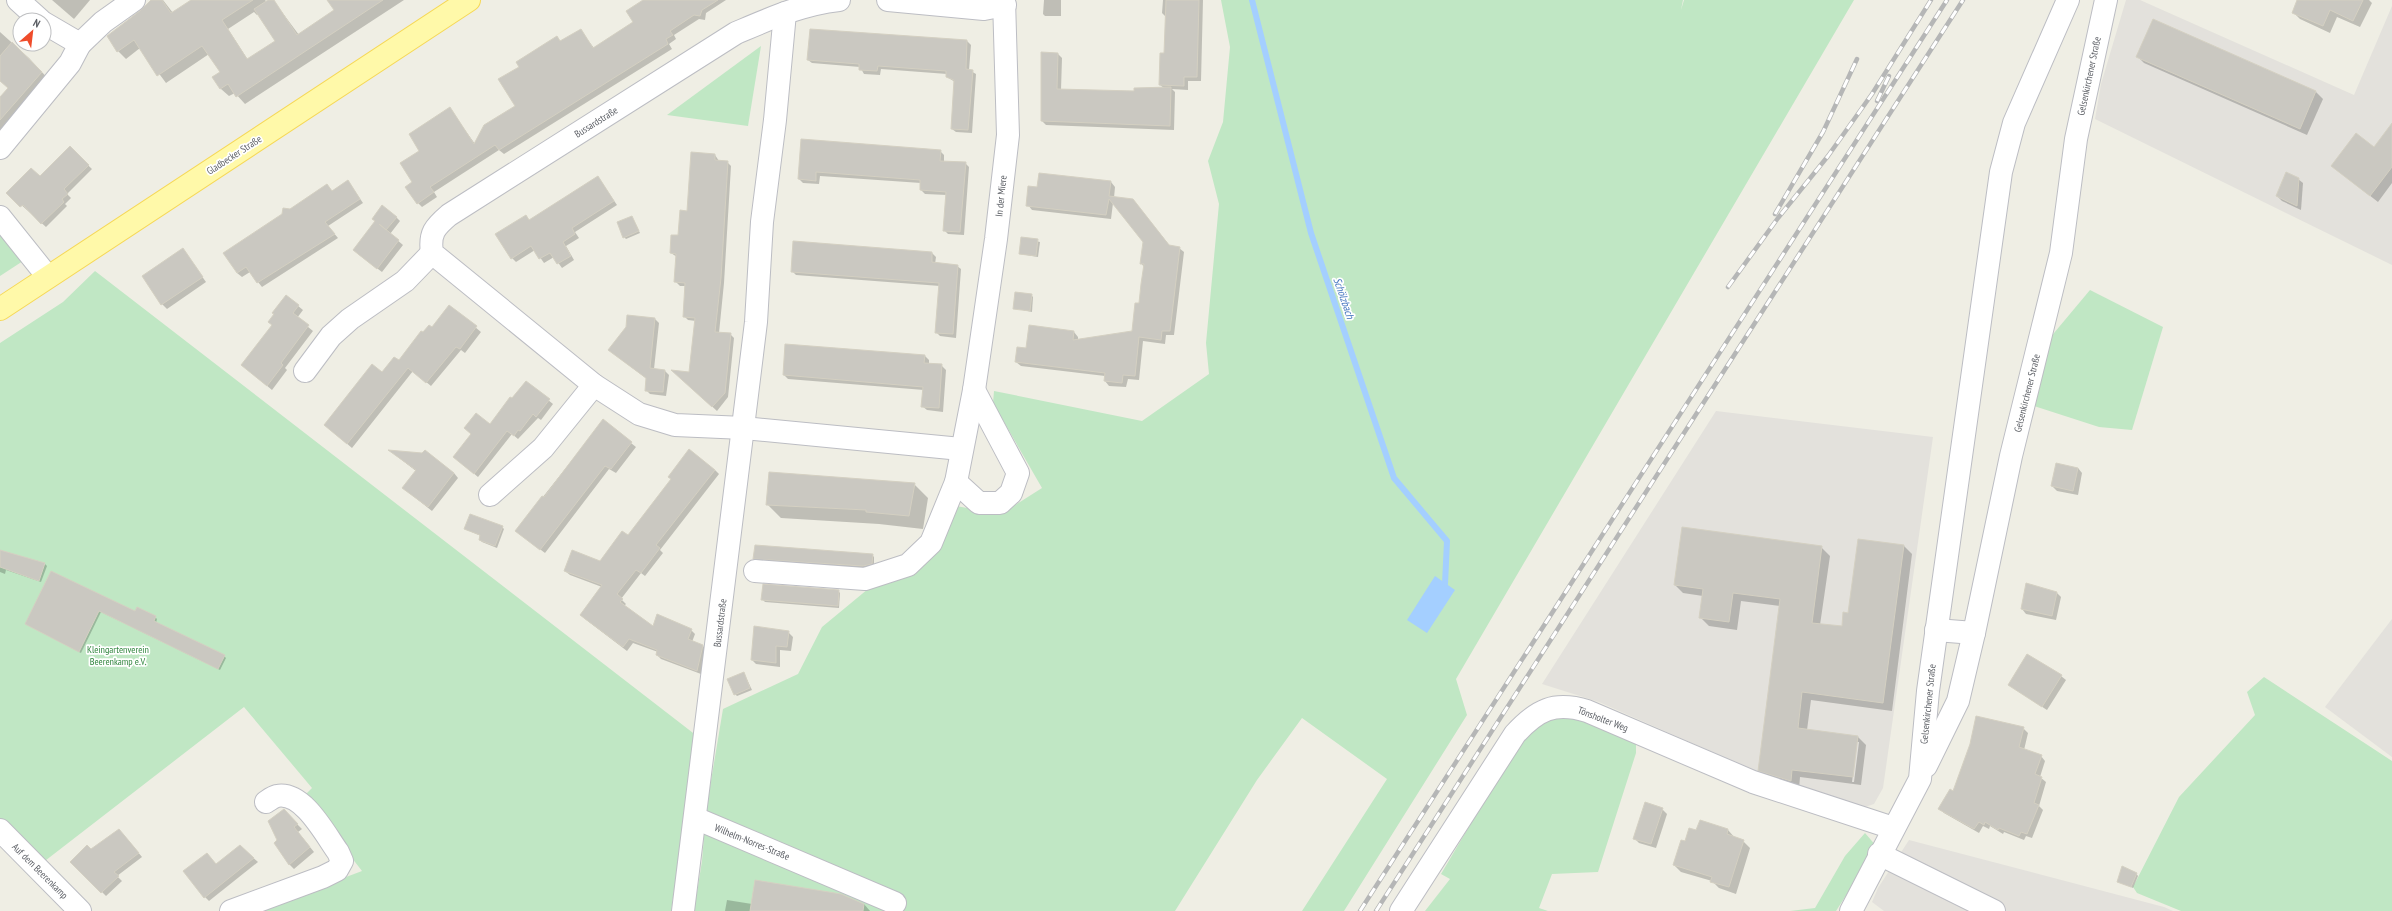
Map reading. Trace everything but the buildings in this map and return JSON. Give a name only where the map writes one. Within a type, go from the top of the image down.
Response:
[{"type":"main road","name":"Gladbecker Straße","points":[[0,309],[469,0]]},
{"type":"street","points":[[18,0],[31,12]]},
{"type":"street","points":[[0,148],[70,63],[80,44],[103,22],[134,0]]},
{"type":"street","name":"Bussardstraße","points":[[432,253],[430,240],[437,226],[450,215],[736,33],[785,13],[810,5],[839,0]]},
{"type":"street","points":[[888,0],[984,9],[1004,3]]},
{"type":"street","name":"Gelsenkirchener Straße","points":[[1920,779],[1936,630],[2001,172],[2014,123],[2068,0]]},
{"type":"street","name":"Gelsenkirchener Straße","points":[[1850,911],[1920,779],[1958,700],[2012,456],[2061,253],[2076,139],[2106,0]]},
{"type":"street","name":"In der Miere","points":[[755,571],[865,579],[908,565],[931,543],[956,482],[961,450],[974,390],[996,239],[1008,135],[1004,3]]},
{"type":"street","name":"Bussardstraße","points":[[696,818],[756,322],[762,222],[775,120],[785,13]]},
{"type":"street","points":[[52,28],[80,44]]},
{"type":"street","points":[[0,218],[48,277]]},
{"type":"street","points":[[305,371],[336,332],[350,319],[406,281],[432,253],[594,386],[639,414],[676,425],[744,428],[961,450]]},
{"type":"street","points":[[490,495],[543,448],[594,386]]},
{"type":"street","points":[[956,482],[979,503],[1000,503],[1011,493],[1018,473],[974,390]]},
{"type":"street","points":[[1936,630],[1974,633]]},
{"type":"street","name":"Tönsholter Weg","points":[[1401,911],[1515,734],[1536,715],[1554,707],[1576,708],[1587,711],[1752,782],[1893,828]]},
{"type":"street","points":[[231,911],[337,870],[342,861],[338,852],[302,803],[292,798],[277,796],[266,802]]},
{"type":"street","points":[[683,911],[696,818]]},
{"type":"street","name":"Wilhelm-Norres-Straße","points":[[696,818],[895,903]]},
{"type":"street","name":"Auf dem Beerenkamp","points":[[0,830],[80,911]]},
{"type":"street","points":[[1879,854],[1994,911]]},
{"type":"shaded area","points":[[2126,0],[2140,0],[2354,95],[2392,6],[2392,265],[2095,119],[2101,84]]},
{"type":"shaded area","points":[[1716,411],[1933,437],[1883,788],[1874,804],[1865,807],[1762,774],[1599,702],[1542,684]]},
{"type":"shaded area","points":[[2392,619],[2392,757],[2325,707]]},
{"type":"shaded area","points":[[1909,840],[2164,907],[2173,911],[1884,911],[1872,902],[1878,888]]},
{"type":"green space","points":[[1221,0],[1683,0],[1681,10],[1684,0],[1854,0],[1456,679],[1467,715],[1344,911],[1302,911],[1387,779],[1302,718],[1257,780],[1175,911],[694,911],[702,861],[706,811],[723,709],[798,674],[822,627],[914,551],[956,506],[1001,514],[1042,488],[993,403],[994,391],[1142,421],[1209,374],[1206,343],[1219,204],[1208,161],[1223,122],[1230,47]]},
{"type":"green space","points":[[761,46],[748,126],[667,115]]},
{"type":"green space","points":[[0,230],[23,261],[0,276]]},
{"type":"green space","name":"Kleingartenverein Beerenkamp e.V.","points":[[95,271],[697,736],[671,911],[256,911],[362,871],[304,796],[312,788],[244,707],[41,864],[0,818],[0,343],[63,302]]},
{"type":"green space","points":[[2090,290],[2163,327],[2132,430],[2099,427],[2034,406],[2049,339]]},
{"type":"green space","points":[[2264,677],[2392,761],[2392,911],[2181,911],[2137,893],[2133,887],[2179,797],[2255,715],[2247,692]]},
{"type":"green space","points":[[1561,713],[1636,738],[1636,753],[1598,872],[1552,874],[1539,908],[1548,911],[1425,911],[1450,879],[1441,874],[1522,737]]},
{"type":"green space","points":[[1865,833],[1877,847],[1836,911],[1790,911],[1815,908],[1845,856]]},
{"type":"water","points":[[1435,576],[1455,590],[1427,633],[1407,620]]},
{"type":"waterway","name":"Schölzbach","points":[[1252,0],[1311,233],[1394,478],[1447,541],[1445,584]]},
{"type":"railway","points":[[1728,287],[1778,218],[1828,156],[1872,94],[1931,0]]},
{"type":"railway","points":[[1360,911],[1947,0]]},
{"type":"railway","points":[[1376,911],[1963,0]]},
{"type":"railway","points":[[1775,214],[1823,132],[1857,59]]},
{"type":"railway","points":[[1877,101],[1889,76]]}]
